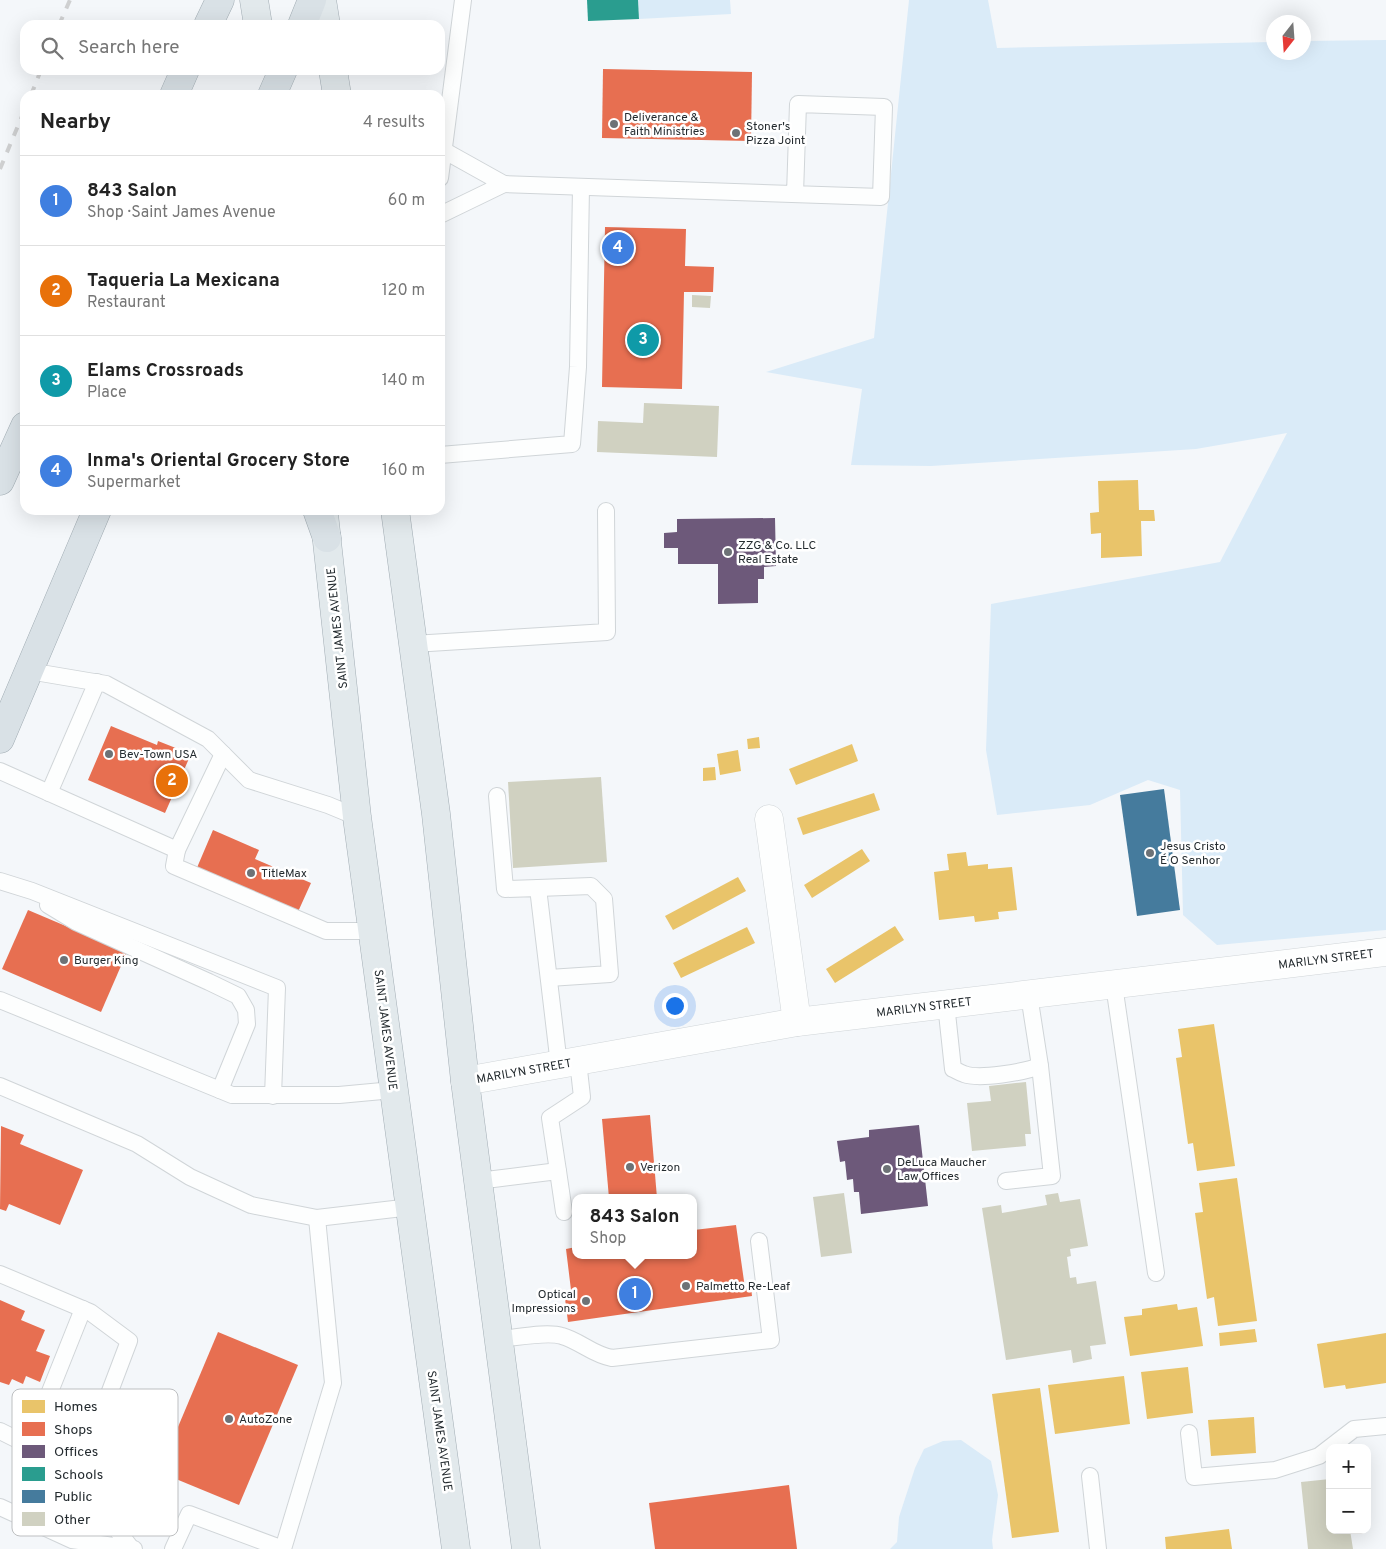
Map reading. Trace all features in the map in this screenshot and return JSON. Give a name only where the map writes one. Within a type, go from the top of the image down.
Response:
[{"type":"highway","points":[[210,20],[220,0]]},
{"type":"highway","points":[[304,20],[312,0]]},
{"type":"highway","points":[[176,90],[183,75]]},
{"type":"highway","points":[[273,90],[281,75]]},
{"type":"highway","points":[[0,481],[20,437]]},
{"type":"highway","points":[[0,739],[95,515]]},
{"type":"highway","points":[[319,515],[327,538]]},
{"type":"main road","points":[[254,0],[257,20]]},
{"type":"main road","points":[[322,0],[325,20]]},
{"type":"main road","points":[[266,75],[270,90]]},
{"type":"main road","points":[[334,75],[335,90]]},
{"type":"main road","name":"SAINT JAMES AVENUE","points":[[325,515],[357,817],[456,1549]]},
{"type":"main road","points":[[396,515],[436,814],[465,1081],[526,1549]]},
{"type":"street","points":[[769,819],[797,1022]]},
{"type":"street","name":"MARILYN STREET","points":[[465,1081],[797,1022],[1386,952]]},
{"type":"lane","points":[[445,135],[463,0]]},
{"type":"lane","points":[[445,151],[504,184],[880,197],[884,107],[798,104],[795,194]]},
{"type":"lane","points":[[445,213],[504,184]]},
{"type":"lane","points":[[445,455],[572,444],[578,367],[581,187]]},
{"type":"lane","points":[[413,644],[607,632],[606,511]]},
{"type":"lane","points":[[29,671],[106,684],[208,740],[249,780],[328,805],[357,817]]},
{"type":"lane","points":[[49,793],[97,682]]},
{"type":"lane","points":[[223,754],[177,850],[174,866],[326,931],[373,931]]},
{"type":"lane","points":[[0,771],[177,850]]},
{"type":"lane","points":[[498,796],[505,889],[591,886],[604,899],[610,974],[548,978]]},
{"type":"lane","points":[[0,881],[20,887],[277,988],[273,1096]]},
{"type":"lane","points":[[20,887],[76,922],[238,996],[246,1010],[247,1024],[220,1090]]},
{"type":"lane","points":[[538,888],[548,978],[568,1063],[582,1097],[550,1118],[564,1212]]},
{"type":"lane","points":[[1114,984],[1156,1273]]},
{"type":"lane","points":[[1006,1180],[1052,1176],[1040,1066],[1029,995]]},
{"type":"lane","points":[[0,1000],[232,1095],[339,1095],[393,1090]]},
{"type":"lane","points":[[946,1004],[953,1069],[965,1075],[1002,1075],[1040,1066]]},
{"type":"lane","points":[[0,1086],[136,1144],[190,1177],[251,1205],[317,1218],[411,1207]]},
{"type":"lane","points":[[478,1181],[558,1171]]},
{"type":"lane","points":[[173,1549],[188,1514],[283,1549],[333,1383],[317,1218]]},
{"type":"lane","points":[[499,1339],[554,1334],[574,1341],[603,1357],[612,1358],[771,1340],[759,1241]]},
{"type":"lane","points":[[0,1274],[90,1312],[129,1340],[111,1389]]},
{"type":"lane","points":[[51,1389],[82,1309]]},
{"type":"lane","points":[[1189,1433],[1194,1477],[1275,1470],[1319,1456],[1354,1429],[1386,1426]]},
{"type":"lane","points":[[0,1431],[12,1436]]},
{"type":"lane","points":[[1090,1476],[1098,1549]]},
{"type":"lane","points":[[0,1507],[12,1512]]},
{"type":"lane","points":[[63,1536],[72,1540],[133,1549]]},
{"type":"lane","points":[[123,1536],[133,1549]]},
{"type":"shaded area","points":[[638,0],[730,0],[731,14],[639,19]]},
{"type":"shaded area","points":[[909,0],[988,0],[997,48],[1266,42],[1266,60],[1311,60],[1311,41],[1386,40],[1386,930],[1217,945],[1183,915],[1180,790],[1148,780],[1090,805],[997,815],[986,750],[991,604],[1220,562],[1287,433],[1196,449],[931,466],[851,465],[862,389],[766,372],[874,338]]},
{"type":"shaded area","points":[[961,1440],[991,1461],[998,1495],[992,1540],[993,1549],[890,1549],[897,1542],[899,1517],[915,1468],[924,1449],[943,1441]]},
{"type":"building: Homes","points":[[1138,480],[1139,510],[1154,510],[1155,521],[1141,521],[1142,556],[1101,558],[1101,533],[1091,534],[1090,513],[1099,512],[1098,481]]},
{"type":"building: Homes","points":[[759,737],[760,748],[748,749],[747,739]]},
{"type":"building: Homes","points":[[852,744],[858,761],[796,785],[789,769]]},
{"type":"building: Homes","points":[[738,750],[741,771],[720,775],[717,754]]},
{"type":"building: Homes","points":[[715,767],[716,780],[703,781],[703,768]]},
{"type":"building: Homes","points":[[874,793],[880,810],[803,835],[797,818]]},
{"type":"building: Homes","points":[[862,849],[870,861],[812,898],[804,885]]},
{"type":"building: Homes","points":[[966,852],[968,866],[988,864],[988,869],[1012,867],[1017,910],[998,912],[999,919],[975,922],[974,916],[939,920],[934,872],[949,870],[947,854]]},
{"type":"building: Homes","points":[[738,877],[746,891],[673,930],[665,916]]},
{"type":"building: Homes","points":[[895,926],[904,940],[835,983],[826,969]]},
{"type":"building: Homes","points":[[747,927],[755,943],[681,978],[673,963]]},
{"type":"building: Homes","points":[[1214,1024],[1235,1166],[1197,1171],[1193,1143],[1188,1144],[1176,1058],[1182,1057],[1178,1029]]},
{"type":"building: Homes","points":[[1237,1178],[1257,1321],[1218,1326],[1214,1297],[1207,1299],[1195,1213],[1203,1212],[1199,1183]]},
{"type":"building: Homes","points":[[1177,1304],[1178,1310],[1197,1307],[1203,1346],[1130,1356],[1124,1317],[1142,1315],[1142,1309]]},
{"type":"building: Homes","points":[[1255,1329],[1257,1342],[1220,1346],[1219,1333]]},
{"type":"building: Homes","points":[[1386,1333],[1386,1383],[1346,1389],[1345,1385],[1324,1388],[1317,1344]]},
{"type":"building: Homes","points":[[1188,1367],[1193,1413],[1147,1419],[1141,1372]]},
{"type":"building: Homes","points":[[1124,1376],[1130,1424],[1055,1434],[1048,1385]]},
{"type":"building: Homes","points":[[1040,1388],[1059,1532],[1012,1538],[992,1394]]},
{"type":"building: Homes","points":[[1254,1417],[1256,1453],[1211,1456],[1208,1420]]},
{"type":"building: Homes","points":[[1229,1529],[1232,1549],[1166,1549],[1165,1537]]},
{"type":"building: Shops","points":[[603,69],[752,72],[751,141],[602,138]]},
{"type":"building: Shops","points":[[605,227],[686,229],[685,266],[714,267],[713,292],[684,292],[682,389],[602,387]]},
{"type":"building: Shops","points":[[111,726],[157,745],[158,741],[191,754],[165,813],[88,780]]},
{"type":"building: Shops","points":[[213,830],[259,850],[255,859],[311,883],[297,914],[196,870]]},
{"type":"building: Shops","points":[[28,910],[127,952],[101,1012],[2,969]]},
{"type":"building: Shops","points":[[650,1115],[657,1194],[609,1194],[602,1119]]},
{"type":"building: Shops","points":[[1,1126],[24,1135],[20,1144],[83,1170],[60,1225],[9,1204],[6,1211],[0,1209]]},
{"type":"building: Shops","points":[[736,1225],[745,1288],[751,1287],[752,1296],[568,1322],[564,1291],[571,1290],[566,1249],[572,1248],[572,1259],[697,1259],[697,1230]]},
{"type":"building: Shops","points":[[0,1300],[25,1311],[21,1320],[45,1330],[36,1351],[50,1356],[40,1382],[26,1376],[23,1384],[12,1379],[9,1385],[0,1382]]},
{"type":"building: Shops","points":[[218,1332],[298,1365],[239,1505],[178,1480],[178,1427]]},
{"type":"building: Shops","points":[[789,1485],[797,1549],[655,1549],[649,1503]]},
{"type":"building: Offices","points":[[775,518],[776,566],[764,567],[764,579],[758,579],[758,603],[718,604],[718,564],[678,564],[678,548],[664,548],[664,533],[677,532],[677,519]]},
{"type":"building: Offices","points":[[919,1125],[928,1206],[861,1214],[859,1192],[854,1192],[853,1179],[847,1180],[845,1161],[840,1162],[837,1141],[869,1137],[869,1130]]},
{"type":"building: Schools","points":[[587,0],[638,0],[639,19],[588,21]]},
{"type":"building: Public","name":"Jesus Cristo É O Senhor","points":[[1164,789],[1180,910],[1137,916],[1120,795]]},
{"type":"building: Other","points":[[692,295],[711,296],[710,308],[692,307]]},
{"type":"building: Other","points":[[644,403],[719,406],[717,457],[597,452],[598,421],[643,423]]},
{"type":"building: Other","points":[[601,777],[607,862],[513,868],[508,782]]},
{"type":"building: Other","points":[[1026,1082],[1031,1134],[1025,1134],[1026,1146],[972,1151],[967,1103],[991,1101],[989,1086]]},
{"type":"building: Other","points":[[844,1193],[852,1253],[821,1257],[813,1197]]},
{"type":"building: Other","points":[[1058,1193],[1060,1202],[1080,1199],[1088,1246],[1070,1249],[1071,1256],[1067,1257],[1070,1278],[1076,1277],[1077,1284],[1096,1281],[1106,1344],[1090,1346],[1092,1359],[1073,1363],[1071,1350],[1006,1360],[982,1208],[1001,1205],[1002,1213],[1047,1205],[1045,1195]]},
{"type":"building: Other","points":[[1326,1479],[1326,1534],[1351,1534],[1353,1549],[1308,1549],[1301,1482]]},
{"type":"railway","points":[[61,20],[70,0]]},
{"type":"railway","points":[[33,90],[39,75]]},
{"type":"railway","points":[[0,169],[20,121]]},
{"type":"place","name":"Deliverance & Faith Ministries","points":[[614,124]]},
{"type":"place","name":"Stoner's Pizza Joint","points":[[736,133]]},
{"type":"place","name":"Inma's Oriental Grocery Store","points":[[618,248]]},
{"type":"place","name":"Elams Crossroads","points":[[643,340]]},
{"type":"place","name":"ZZG & Co. LLC Real Estate","points":[[728,552]]},
{"type":"place","name":"Bev-Town USA","points":[[109,754]]},
{"type":"place","name":"Taqueria La Mexicana","points":[[172,781]]},
{"type":"place","name":"Jesus Cristo É O Senhor","points":[[1150,853]]},
{"type":"place","name":"TitleMax","points":[[251,873]]},
{"type":"place","name":"Burger King","points":[[64,960]]},
{"type":"place","name":"Verizon","points":[[630,1167]]},
{"type":"place","name":"DeLuca Maucher Law Offices","points":[[887,1169]]},
{"type":"place","name":"Palmetto Re-Leaf","points":[[686,1286]]},
{"type":"place","name":"843 Salon","points":[[635,1294]]},
{"type":"place","name":"Optical Impressions","points":[[586,1301]]},
{"type":"place","name":"AutoZone","points":[[229,1419]]}]
